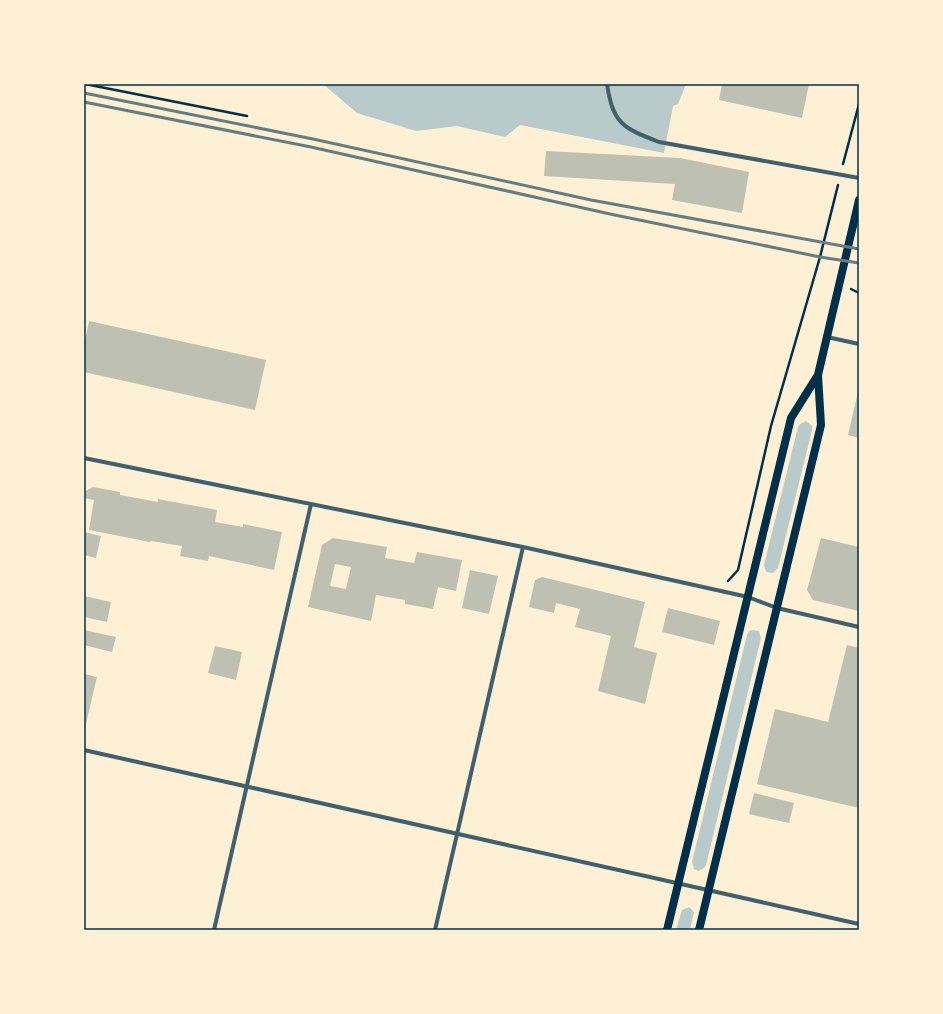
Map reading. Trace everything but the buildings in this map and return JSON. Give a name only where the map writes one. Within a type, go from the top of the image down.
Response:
[{"type":"main road","points":[[699,930],[822,425],[818,375],[859,200]]},
{"type":"main road","points":[[667,930],[791,418],[818,375]]},
{"type":"street","points":[[607,84],[610,104],[617,117],[630,130],[659,142],[859,178]]},
{"type":"street","points":[[827,337],[859,344]]},
{"type":"street","points":[[84,458],[523,547],[748,597],[777,608],[859,627]]},
{"type":"street","points":[[214,930],[311,504]]},
{"type":"street","points":[[435,930],[523,547]]},
{"type":"street","points":[[84,750],[679,882],[859,924]]},
{"type":"path","points":[[85,84],[247,116]]},
{"type":"path","points":[[723,592],[724,585],[738,570],[771,426],[820,258],[859,104]]},
{"type":"shaded area","points":[[323,84],[686,84],[678,104],[673,106],[664,153],[520,125],[505,137],[457,126],[416,131],[357,113]]},
{"type":"shaded area","points":[[806,421],[812,426],[812,430],[778,568],[773,573],[766,572],[764,565],[798,427]]},
{"type":"shaded area","points":[[749,631],[759,631],[761,638],[706,865],[698,871],[694,869],[692,862],[747,635]]},
{"type":"shaded area","points":[[689,907],[694,912],[690,930],[676,930],[682,910]]},
{"type":"railway","points":[[84,93],[313,139],[591,200],[859,249]]},
{"type":"railway","points":[[84,102],[311,147],[610,214],[820,257],[859,263]]}]
